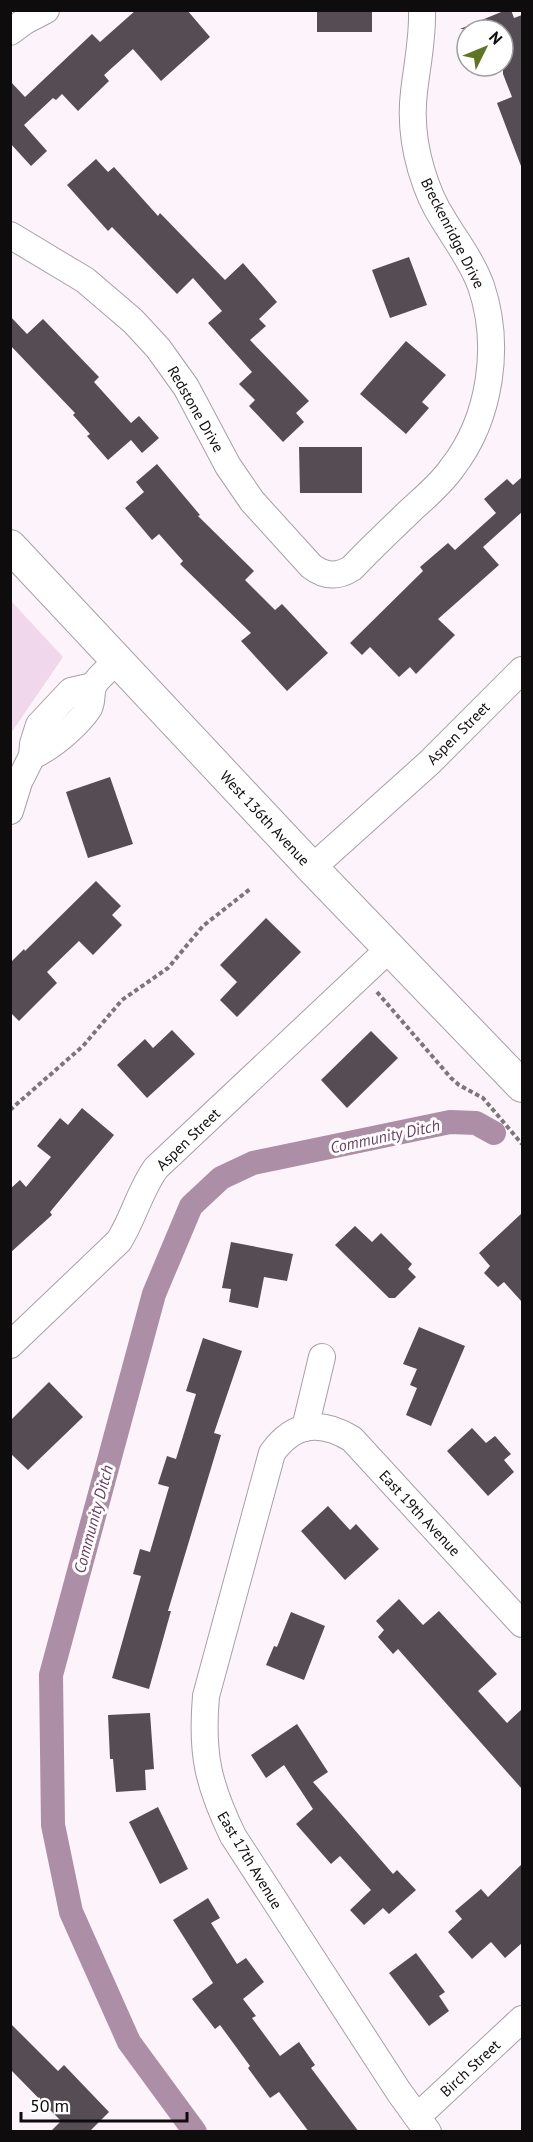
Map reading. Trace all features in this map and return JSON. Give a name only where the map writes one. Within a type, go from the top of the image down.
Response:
[{"type":"main road","name":"West 136th Avenue","points":[[10,546],[312,868],[522,1086]]},
{"type":"street","points":[[10,32],[46,10]]},
{"type":"street","name":"Breckenridge Drive","points":[[336,575],[343,574],[352,568],[452,468],[477,424],[488,386],[490,328],[487,306],[480,284],[464,250],[433,201],[421,168],[414,129],[414,92],[422,10]]},
{"type":"street","name":"Redstone Drive","points":[[10,235],[85,280],[133,321],[158,348],[186,387],[228,466],[252,501],[311,566],[317,571],[336,575]]},
{"type":"street","points":[[10,812],[19,782],[32,756],[39,725],[71,691],[93,686],[117,661]]},
{"type":"street","name":"Aspen Street","points":[[312,868],[430,762],[522,670]]},
{"type":"street","name":"Aspen Street","points":[[10,1345],[120,1241],[130,1224],[148,1180],[156,1168],[389,949]]},
{"type":"street","points":[[305,1428],[322,1357]]},
{"type":"street","name":"East 19th Avenue","points":[[305,1428],[322,1426],[337,1430],[352,1439],[522,1624]]},
{"type":"street","name":"East 17th Avenue","points":[[305,1428],[292,1433],[280,1442],[272,1454],[206,1696],[203,1727],[204,1755],[215,1796],[233,1836],[327,1984],[422,2124]]},
{"type":"street","name":"Birch Street","points":[[422,2124],[522,2019]]},
{"type":"path","points":[[10,1110],[83,1046],[122,1000],[168,969],[203,926],[250,889]]},
{"type":"path","points":[[375,988],[451,1078],[483,1098],[522,1144]]},
{"type":"shaded area","points":[[11,601],[63,657],[11,733]]},
{"type":"building","points":[[136,10],[187,10],[210,37],[161,81],[133,49],[104,75],[109,81],[78,111],[62,94],[56,100],[53,98],[24,125],[47,151],[31,166],[10,143],[10,81],[25,97],[92,34],[100,42]]},
{"type":"building","points":[[317,10],[372,10],[372,32],[317,32]]},
{"type":"building","points":[[511,10],[514,18],[487,18]]},
{"type":"building","points":[[522,15],[521,166],[497,103],[512,97],[505,78],[515,78],[514,18]]},
{"type":"building","points":[[96,159],[108,172],[114,167],[158,216],[160,213],[225,280],[243,263],[277,302],[259,319],[266,326],[250,340],[309,401],[296,413],[304,422],[283,442],[249,406],[255,400],[239,384],[252,372],[208,323],[222,311],[193,278],[177,294],[112,227],[108,231],[67,185]]},
{"type":"building","points":[[409,257],[427,305],[390,318],[372,270]]},
{"type":"building","points":[[10,316],[27,334],[43,319],[99,377],[94,382],[131,423],[139,416],[159,438],[142,453],[131,440],[108,460],[87,436],[90,434],[73,415],[75,413],[10,345]]},
{"type":"building","points":[[406,341],[446,375],[422,402],[429,408],[406,434],[360,394]]},
{"type":"building","points":[[299,447],[362,447],[362,493],[300,493]]},
{"type":"building","points":[[157,464],[200,515],[198,516],[254,571],[245,580],[275,610],[282,604],[328,653],[287,691],[241,641],[251,633],[180,564],[183,561],[159,534],[152,540],[125,508],[144,492],[136,482]]},
{"type":"building","points":[[522,477],[522,512],[483,547],[499,565],[438,619],[455,635],[416,674],[410,667],[399,677],[370,647],[362,655],[350,643],[423,571],[420,567],[448,543],[455,550],[496,513],[484,499],[507,479],[513,485]]},
{"type":"building","points":[[110,777],[133,844],[88,858],[66,792]]},
{"type":"building","points":[[96,881],[121,906],[112,915],[122,925],[93,955],[79,941],[47,972],[57,983],[19,1021],[10,1012],[10,963]]},
{"type":"building","points":[[266,918],[301,952],[237,1017],[220,1000],[237,982],[220,965]]},
{"type":"building","points":[[172,1030],[195,1054],[147,1098],[117,1065],[145,1039],[153,1048]]},
{"type":"building","points":[[371,1031],[398,1058],[347,1108],[321,1080]]},
{"type":"building","points":[[82,1108],[114,1135],[50,1212],[52,1215],[10,1253],[10,1189],[20,1180],[26,1187],[51,1157],[37,1146],[60,1118],[68,1125]]},
{"type":"building","points":[[522,1213],[522,1302],[504,1282],[498,1287],[484,1273],[490,1266],[479,1253]]},
{"type":"building","points":[[355,1226],[372,1242],[381,1233],[412,1264],[408,1269],[416,1277],[395,1298],[389,1298],[335,1245]]},
{"type":"building","points":[[231,1242],[293,1254],[287,1281],[264,1277],[258,1308],[229,1302],[231,1289],[222,1288]]},
{"type":"building","points":[[419,1327],[465,1346],[431,1426],[406,1415],[417,1388],[410,1385],[417,1369],[403,1364]]},
{"type":"building","points":[[203,1338],[242,1351],[214,1433],[221,1435],[168,1611],[171,1611],[149,1689],[112,1678],[141,1576],[133,1574],[140,1549],[150,1552],[169,1487],[158,1484],[167,1456],[176,1459],[196,1394],[186,1391]]},
{"type":"building","points":[[49,1382],[83,1417],[28,1470],[10,1453],[10,1421]]},
{"type":"building","points":[[472,1428],[486,1443],[495,1436],[511,1454],[504,1460],[514,1472],[488,1496],[447,1451]]},
{"type":"building","points":[[328,1506],[350,1530],[356,1524],[379,1549],[345,1580],[301,1531]]},
{"type":"building","points":[[399,1599],[423,1625],[439,1611],[497,1674],[478,1691],[507,1723],[522,1709],[522,1789],[398,1649],[393,1654],[378,1637],[384,1630],[376,1621]]},
{"type":"building","points":[[291,1612],[325,1626],[304,1680],[266,1665],[274,1646],[277,1647]]},
{"type":"building","points":[[150,1713],[154,1769],[145,1770],[146,1790],[116,1792],[113,1759],[110,1759],[108,1715]]},
{"type":"building","points":[[297,1724],[328,1772],[313,1782],[393,1874],[397,1870],[416,1890],[389,1914],[383,1908],[364,1925],[350,1910],[371,1890],[340,1856],[331,1864],[296,1824],[313,1809],[284,1765],[266,1778],[251,1755]]},
{"type":"building","points":[[158,1807],[188,1869],[160,1884],[129,1822]]},
{"type":"building","points":[[522,1864],[522,1943],[505,1958],[491,1942],[472,1959],[448,1932],[462,1919],[455,1911],[481,1889],[488,1897]]},
{"type":"building","points":[[208,1898],[220,1918],[211,1923],[237,1964],[246,1958],[264,1982],[243,1999],[256,2016],[252,2018],[280,2056],[299,2042],[315,2065],[311,2068],[359,2132],[309,2132],[279,2092],[270,2098],[220,2025],[215,2029],[192,1999],[213,1983],[173,1920]]},
{"type":"building","points":[[416,1953],[445,1992],[439,1996],[449,2011],[429,2026],[389,1973]]},
{"type":"building","points":[[10,2023],[58,2071],[64,2065],[109,2112],[89,2132],[50,2132],[61,2121],[10,2069]]},
{"type":"waterway","name":"Community Ditch","points":[[195,2132],[129,2042],[71,1912],[53,1825],[51,1675],[154,1294],[191,1206],[221,1178],[253,1163],[450,1122],[476,1123],[494,1133]]}]
